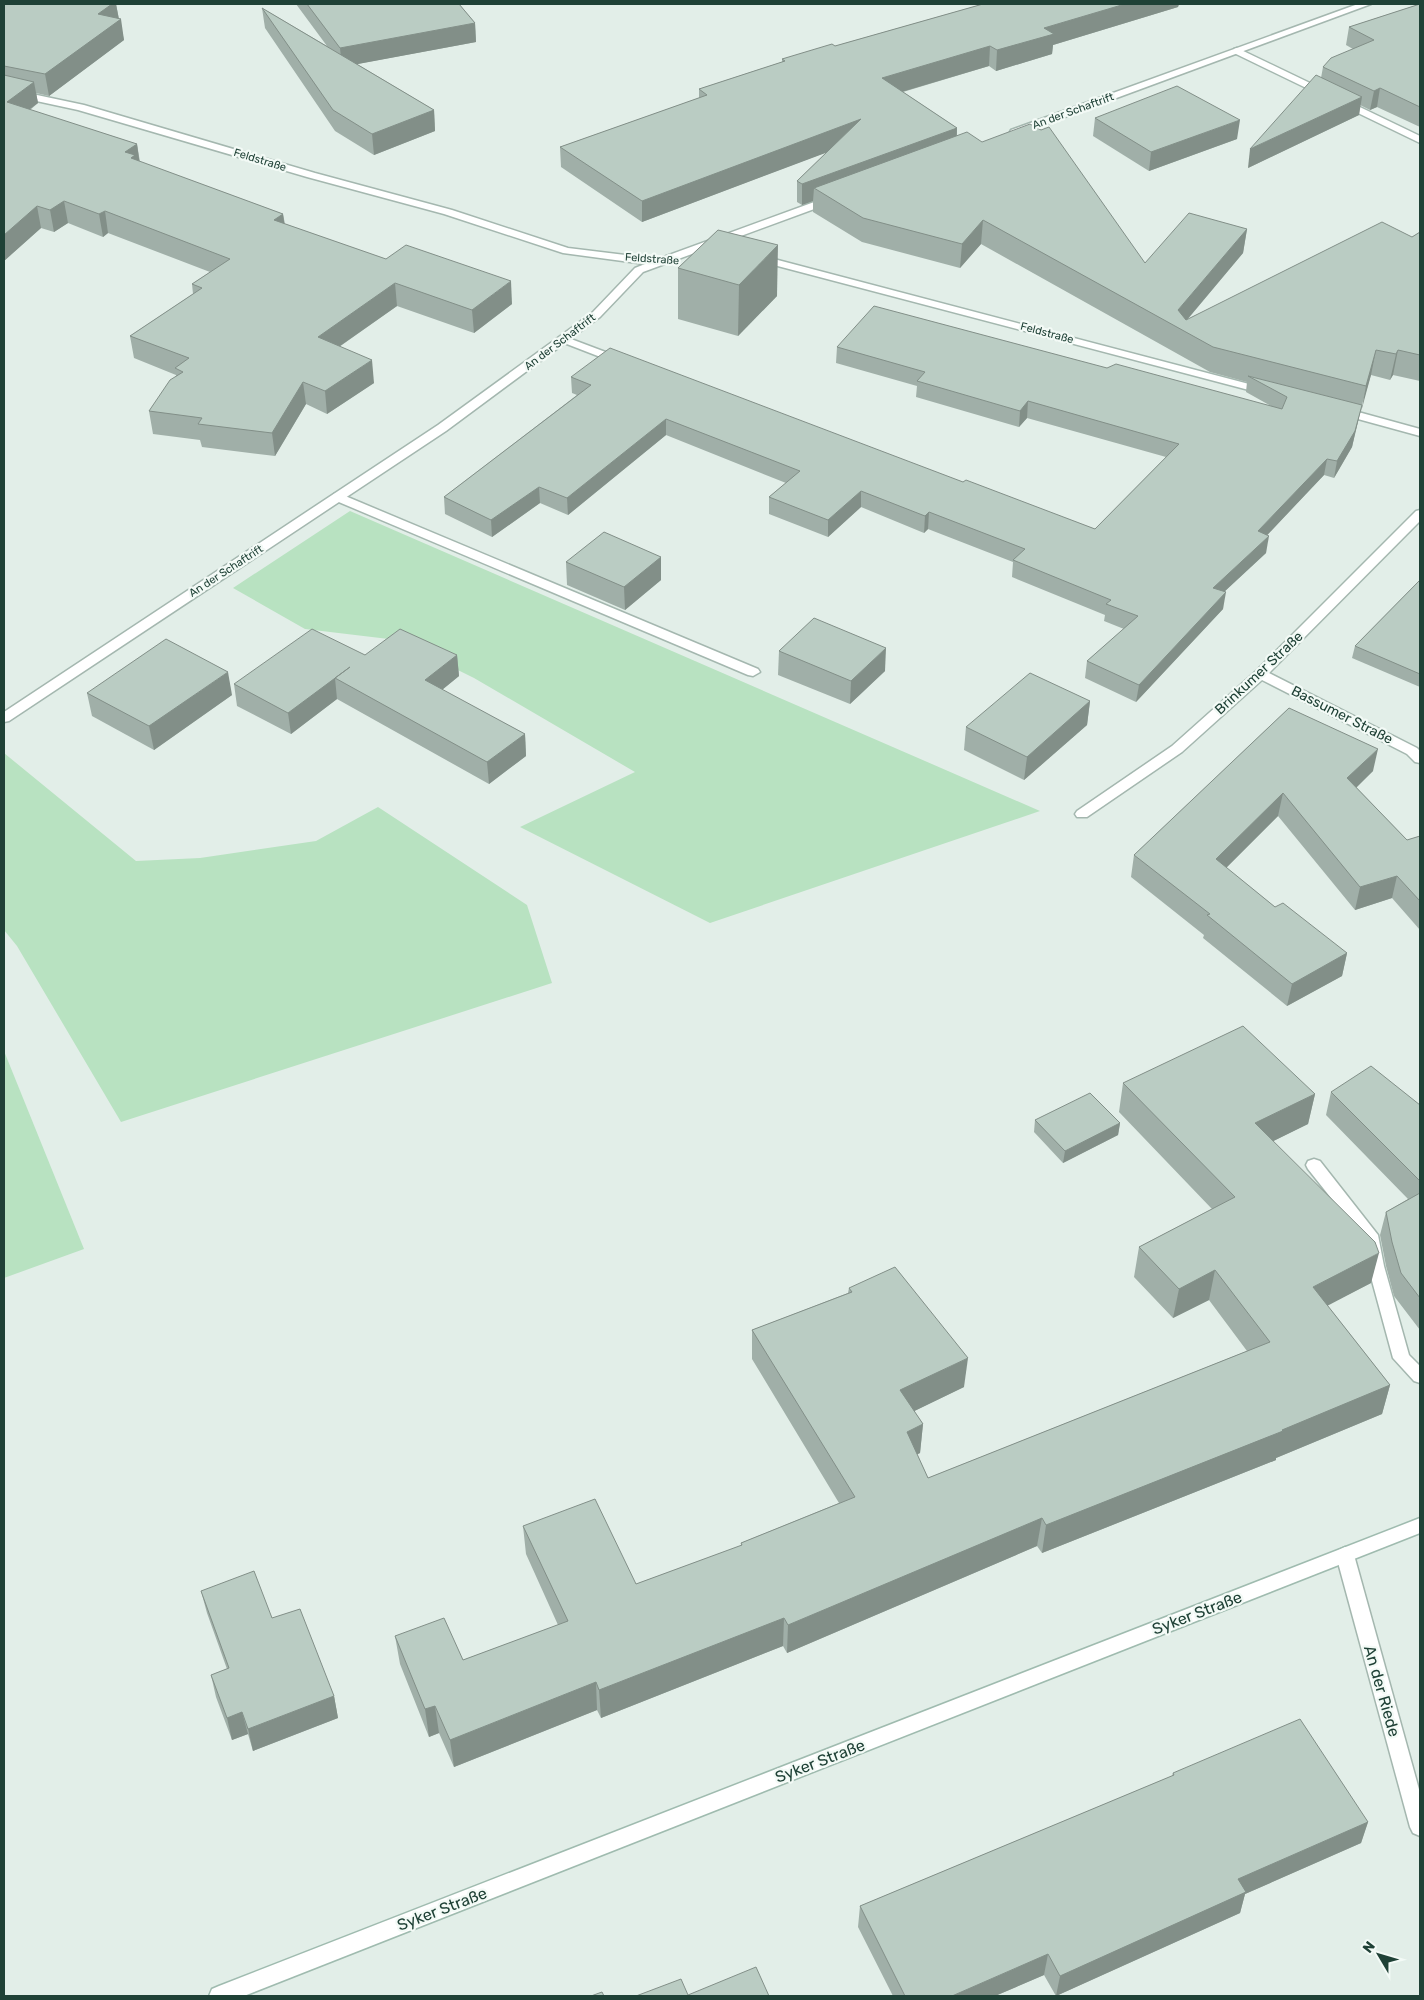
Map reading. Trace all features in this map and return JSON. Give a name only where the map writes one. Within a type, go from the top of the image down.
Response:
[{"type":"street","name":"An der Schaftrift","points":[[1001,137],[1366,4]]},
{"type":"street","points":[[1237,51],[1420,140]]},
{"type":"street","name":"Feldstraße","points":[[4,91],[80,106],[311,175],[448,212],[567,251],[659,262],[696,262]]},
{"type":"street","name":"An der Schaftrift","points":[[4,718],[442,428],[596,315],[639,270],[845,194]]},
{"type":"street","name":"Feldstraße","points":[[742,261],[770,261],[1276,394]]},
{"type":"street","points":[[563,339],[632,365]]},
{"type":"street","points":[[1324,407],[1420,433]]},
{"type":"street","points":[[338,497],[754,672]]},
{"type":"street","name":"Brinkumer Straße","points":[[1082,814],[1177,749],[1261,674],[1420,514]]},
{"type":"street","name":"Bassumer Straße","points":[[1261,674],[1412,751],[1420,760]]},
{"type":"street","points":[[1314,1165],[1370,1235],[1376,1266],[1401,1358],[1420,1376]]},
{"type":"street","name":"Syker Straße","points":[[219,1996],[1420,1525]]},
{"type":"street","name":"An der Riede","points":[[1345,1555],[1420,1827]]},
{"type":"green space","points":[[350,511],[1040,811],[710,923],[520,827],[635,772],[474,678],[397,640],[305,629],[233,588]]},
{"type":"green space","points":[[4,753],[136,861],[200,858],[316,841],[378,807],[527,905],[552,983],[121,1122],[17,946],[4,930]]},
{"type":"green space","points":[[4,1051],[84,1249],[4,1278]]},
{"type":"building","points":[[4,4],[112,4],[98,14],[121,19],[45,74],[4,66]]},
{"type":"building","points":[[307,4],[459,4],[475,23],[340,48]]},
{"type":"building","points":[[983,4],[1125,4],[1044,28],[1054,34],[997,50],[990,46],[882,78],[957,128],[802,184],[797,181],[861,119],[642,201],[560,147],[707,95],[699,89],[785,61],[782,59]]},
{"type":"building","points":[[1420,4],[1420,107],[1380,88],[1374,91],[1323,67],[1331,58],[1374,40],[1349,27]]},
{"type":"building","points":[[262,8],[434,110],[372,134],[333,110]]},
{"type":"building","points":[[4,75],[34,82],[7,102],[137,144],[125,152],[135,155],[131,158],[283,214],[274,220],[386,259],[406,245],[511,281],[472,310],[395,283],[318,337],[372,360],[325,391],[303,382],[272,433],[198,424],[202,418],[149,411],[170,380],[183,372],[175,368],[189,358],[130,336],[202,288],[192,284],[230,259],[105,211],[99,214],[64,201],[50,210],[37,206],[4,235]]},
{"type":"building","points":[[1316,75],[1362,97],[1250,149]]},
{"type":"building","points":[[1177,86],[1240,120],[1151,152],[1095,118]]},
{"type":"building","points":[[1030,124],[1041,130],[1049,127],[1145,263],[1189,213],[1247,229],[1178,310],[1186,320],[1382,222],[1412,237],[1420,232],[1420,355],[1398,350],[1396,354],[1376,350],[1366,386],[1213,347],[983,220],[962,244],[863,218],[814,188],[967,132],[982,142]]},
{"type":"building","points":[[718,230],[778,245],[739,285],[678,268]]},
{"type":"building","points":[[874,306],[1107,368],[1116,364],[1282,409],[1287,397],[1248,376],[1362,405],[1355,431],[1337,461],[1327,459],[1258,531],[1269,536],[1213,588],[1226,592],[1139,685],[1087,661],[1138,616],[1106,604],[1111,600],[1013,560],[1025,549],[929,512],[925,516],[861,491],[828,520],[769,497],[800,471],[666,419],[567,498],[539,487],[491,520],[444,497],[591,385],[571,377],[610,348],[963,482],[966,480],[1095,529],[1179,444],[1028,401],[1020,411],[917,381],[925,372],[837,347]]},
{"type":"building","points":[[604,532],[661,557],[624,587],[566,562]]},
{"type":"building","points":[[1420,580],[1420,674],[1355,646]]},
{"type":"building","points":[[814,618],[886,648],[851,681],[779,651]]},
{"type":"building","points":[[312,629],[365,655],[400,629],[457,655],[425,680],[525,734],[487,762],[335,678],[288,713],[234,684]]},
{"type":"building","points":[[166,639],[228,672],[149,726],[87,693]]},
{"type":"building","points":[[1030,673],[1090,701],[1027,757],[966,727]]},
{"type":"building","points":[[1289,708],[1378,749],[1347,778],[1407,840],[1420,836],[1420,901],[1397,876],[1360,887],[1283,793],[1216,859],[1275,907],[1283,903],[1347,953],[1292,984],[1207,915],[1210,914],[1134,855]]},
{"type":"building","points":[[1243,1026],[1315,1094],[1255,1123],[1375,1242],[1379,1253],[1313,1287],[1390,1385],[1283,1431],[1046,1525],[1042,1518],[788,1625],[784,1618],[599,1690],[596,1682],[450,1740],[435,1706],[425,1709],[395,1636],[444,1618],[463,1660],[568,1621],[523,1526],[595,1499],[636,1584],[742,1545],[741,1543],[855,1497],[752,1330],[852,1292],[849,1288],[895,1267],[968,1358],[900,1390],[923,1424],[907,1432],[928,1478],[1270,1342],[1215,1270],[1179,1289],[1139,1247],[1235,1197],[1123,1083]]},
{"type":"building","points":[[1371,1066],[1420,1105],[1420,1181],[1331,1092]]},
{"type":"building","points":[[1090,1093],[1120,1123],[1065,1151],[1035,1120]]},
{"type":"building","points":[[1420,1193],[1420,1298],[1401,1273],[1386,1212]]},
{"type":"building","points":[[254,1571],[272,1618],[300,1609],[334,1696],[248,1729],[242,1712],[227,1718],[211,1675],[229,1668],[201,1591]]},
{"type":"building","points":[[1300,1719],[1368,1822],[1238,1879],[1246,1892],[1060,1976],[1048,1954],[952,1996],[905,1996],[860,1906],[1174,1775],[1173,1773]]},
{"type":"building","points":[[756,1967],[769,1996],[636,1996],[681,1979],[688,1995]]},
{"type":"building","points":[[602,1992],[604,1996],[591,1996]]}]
